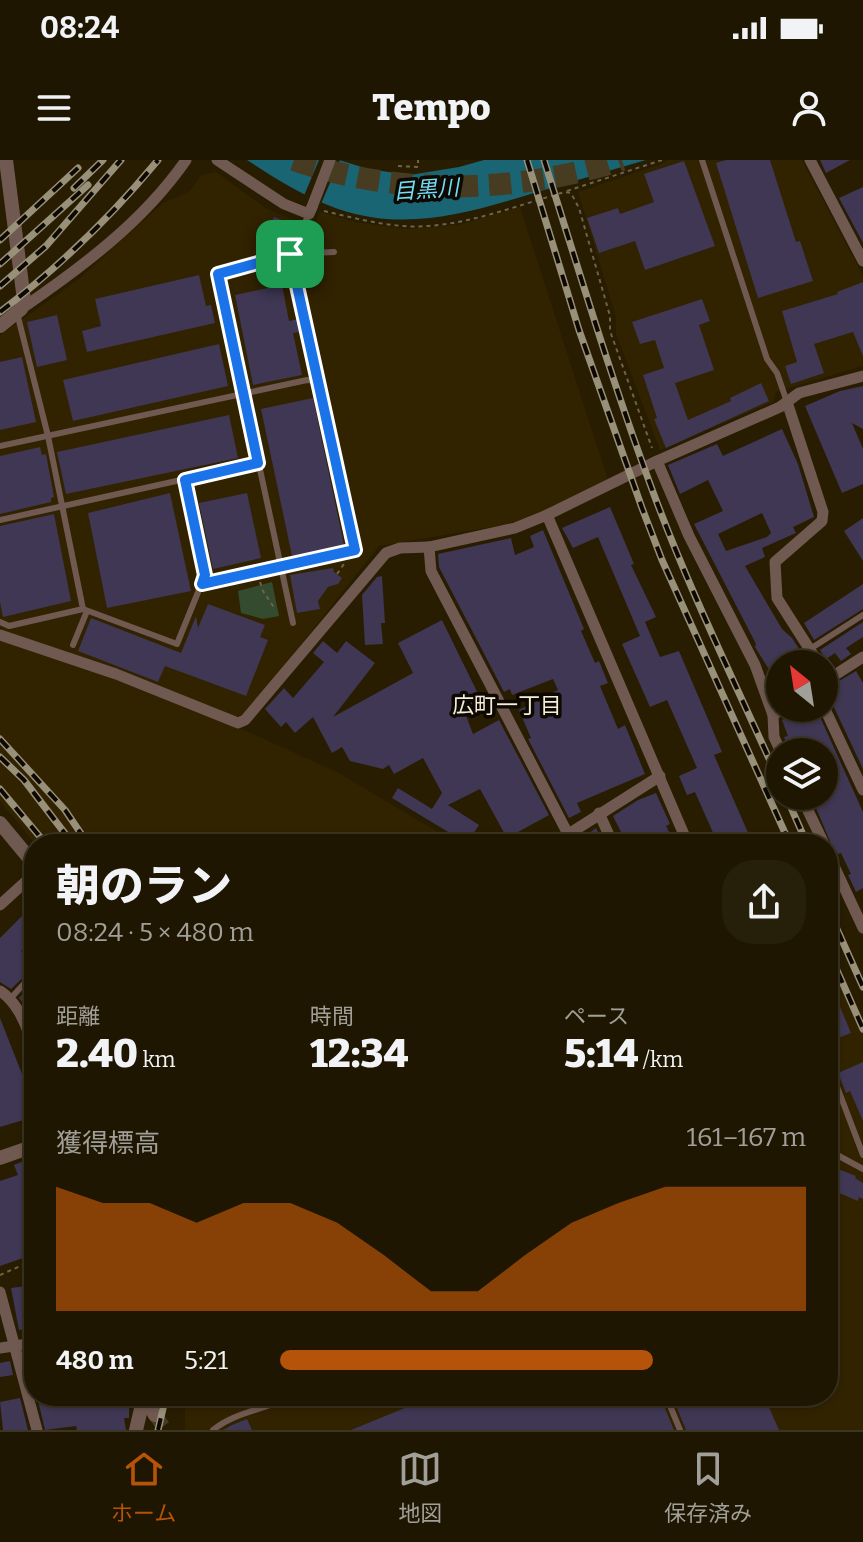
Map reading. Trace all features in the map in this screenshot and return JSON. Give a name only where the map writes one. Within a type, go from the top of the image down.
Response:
[{"type":"street","points":[[6,160],[24,300],[19,311]]},
{"type":"street","points":[[0,326],[76,272],[106,246],[159,194],[186,160]]},
{"type":"street","points":[[217,160],[284,204],[310,210],[330,160]]},
{"type":"street","points":[[810,160],[863,261]]},
{"type":"street","points":[[0,635],[116,674],[238,723],[245,720],[276,684],[378,558],[400,548],[429,547],[515,528],[787,402],[799,393],[863,376]]},
{"type":"street","points":[[787,402],[823,512],[822,521],[775,562],[777,598],[810,649]]},
{"type":"street","points":[[657,461],[689,536],[766,687]]},
{"type":"street","points":[[547,515],[684,834]]},
{"type":"street","points":[[429,547],[431,571],[568,834],[660,776]]},
{"type":"street","points":[[838,672],[861,662]]},
{"type":"street","points":[[831,722],[863,790]]},
{"type":"street","points":[[808,810],[819,834]]},
{"type":"street","points":[[599,813],[608,834]]},
{"type":"street","points":[[0,823],[24,852]]},
{"type":"street","points":[[838,870],[858,904],[863,928]]},
{"type":"street","points":[[0,905],[24,883]]},
{"type":"street","points":[[0,991],[10,999],[24,1026]]},
{"type":"street","points":[[0,1158],[24,1147]]},
{"type":"street","points":[[1,1297],[24,1385]]},
{"type":"street","points":[[0,1348],[24,1345]]},
{"type":"street","points":[[30,1406],[37,1430]]},
{"type":"street","points":[[136,1430],[142,1406]]},
{"type":"street","points":[[150,1406],[155,1415]]},
{"type":"lane","points":[[702,160],[767,359],[777,373],[787,402]]},
{"type":"lane","points":[[202,584],[355,550],[290,254],[310,210]]},
{"type":"lane","points":[[293,623],[218,274],[290,254],[334,252]]},
{"type":"lane","points":[[19,311],[85,610],[73,645]]},
{"type":"lane","points":[[0,446],[243,393],[307,380],[319,381]]},
{"type":"lane","points":[[0,520],[258,463]]},
{"type":"lane","points":[[0,622],[9,626],[85,610],[177,644],[205,575],[185,480]]},
{"type":"lane","points":[[810,649],[863,615]]},
{"type":"lane","points":[[10,999],[24,984]]},
{"type":"lane","points":[[838,1089],[863,1155]]},
{"type":"lane","points":[[838,1155],[863,1169]]},
{"type":"lane","points":[[213,1430],[223,1422],[251,1410],[271,1406]]},
{"type":"lane","points":[[670,1406],[680,1430]]},
{"type":"path","points":[[398,166],[418,167],[418,160]]},
{"type":"path","points":[[310,210],[405,226],[458,222],[565,192],[662,160]]},
{"type":"path","points":[[565,192],[575,198],[610,316],[610,331],[657,461]]},
{"type":"path","points":[[337,574],[346,562],[347,552]]},
{"type":"path","points":[[258,573],[263,591],[275,609]]},
{"type":"path","points":[[0,1275],[24,1264]]},
{"type":"shaded area","points":[[667,160],[802,160],[863,276],[863,366],[776,392],[773,402],[660,450],[616,334],[616,317],[578,192]]},
{"type":"shaded area","points":[[216,172],[267,209],[313,228],[320,212],[356,222],[406,229],[459,225],[520,207],[608,480],[547,512],[504,525],[379,546],[245,715],[233,717],[0,631],[0,335],[80,278],[163,203],[190,191],[201,175]]},
{"type":"shaded area","points":[[0,639],[193,707],[337,772],[441,834],[27,834],[0,801]]},
{"type":"shaded area","points":[[838,973],[863,1027],[863,1430],[185,1430],[185,1406],[838,1406]]},
{"type":"green space","points":[[272,582],[279,616],[263,619],[241,613],[238,591]]},
{"type":"water","name":"目黒川","points":[[247,160],[339,160],[368,169],[410,175],[484,160],[646,160],[461,213],[388,219],[363,216],[326,204]]},
{"type":"pier","points":[[319,160],[340,160],[320,206],[303,198]]},
{"type":"building","points":[[726,160],[770,160],[796,242],[800,241],[813,281],[758,298],[716,163]]},
{"type":"building","points":[[820,160],[850,160],[826,173]]},
{"type":"building","points":[[684,161],[715,246],[645,270],[635,241],[599,253],[587,218],[618,208],[620,214],[654,202],[644,174]]},
{"type":"building","points":[[863,187],[863,243],[839,198]]},
{"type":"building","points":[[274,217],[297,226],[290,240],[268,230]]},
{"type":"building","points":[[308,231],[318,235],[313,247],[301,244]]},
{"type":"building","points":[[199,275],[206,306],[211,305],[215,323],[87,352],[82,331],[101,326],[95,299]]},
{"type":"building","points":[[863,282],[863,356],[853,332],[814,344],[824,373],[791,384],[785,366],[797,362],[782,311],[838,294]]},
{"type":"building","points":[[282,285],[289,321],[298,319],[301,332],[293,333],[302,375],[253,385],[235,295]]},
{"type":"building","points":[[702,299],[710,321],[699,325],[714,370],[675,383],[688,420],[731,401],[730,398],[761,383],[769,401],[666,448],[654,419],[657,418],[643,375],[664,368],[655,340],[640,344],[632,322]]},
{"type":"building","points":[[57,315],[67,360],[37,367],[27,322]]},
{"type":"building","points":[[219,344],[228,386],[73,421],[63,380]]},
{"type":"building","points":[[22,357],[36,422],[0,430],[0,362]]},
{"type":"building","points":[[863,386],[863,429],[852,423],[863,449],[863,484],[842,493],[805,406],[840,391]]},
{"type":"building","points":[[313,398],[344,545],[292,556],[261,409]]},
{"type":"building","points":[[229,415],[238,458],[66,494],[57,452]]},
{"type":"building","points":[[782,429],[798,464],[814,517],[793,527],[796,533],[762,548],[765,557],[745,566],[782,629],[800,650],[766,650],[766,665],[694,524],[723,511],[708,480],[680,494],[668,465],[717,444],[723,456]],"holes":[[[762,513],[771,533],[726,551],[718,534]]]},
{"type":"building","points":[[40,447],[42,455],[46,454],[54,497],[51,502],[0,514],[0,456]]},
{"type":"building","points":[[170,493],[191,591],[107,608],[88,513]]},
{"type":"building","points":[[247,493],[261,558],[213,569],[199,503]]},
{"type":"building","points":[[610,507],[634,564],[631,565],[656,617],[645,622],[660,657],[679,651],[722,752],[714,755],[749,834],[714,834],[695,792],[687,795],[679,776],[697,768],[667,700],[650,707],[622,644],[640,636],[598,537],[573,548],[562,528]]},
{"type":"building","points":[[54,514],[71,601],[3,617],[0,602],[0,526]]},
{"type":"building","points":[[863,518],[863,561],[844,531]]},
{"type":"building","points":[[543,530],[584,629],[581,631],[608,683],[600,686],[618,729],[625,725],[645,774],[577,803],[581,812],[569,818],[528,739],[531,738],[519,710],[558,690],[553,679],[512,695],[510,689],[504,692],[439,567],[438,554],[511,538],[515,555],[534,547],[530,536]]},
{"type":"building","points":[[333,568],[342,578],[338,584],[328,587],[318,601],[320,609],[297,613],[290,575]]},
{"type":"building","points":[[382,576],[383,644],[365,645],[362,595],[377,577]]},
{"type":"building","points":[[863,584],[863,609],[814,640],[804,623]]},
{"type":"building","points":[[208,604],[265,625],[260,637],[268,640],[246,696],[165,666],[158,682],[78,651],[91,618],[181,653],[196,616],[198,628]]},
{"type":"building","points":[[442,620],[484,706],[465,713],[473,734],[499,720],[549,815],[514,834],[505,834],[480,789],[448,805],[479,825],[473,834],[451,834],[392,798],[398,788],[432,809],[442,793],[423,758],[394,774],[389,765],[383,769],[350,761],[342,747],[332,753],[313,717],[295,733],[286,722],[281,727],[265,709],[284,688],[293,698],[324,662],[313,653],[323,641],[337,653],[346,641],[375,663],[333,717],[413,673],[398,643]]},
{"type":"building","points":[[863,622],[863,637],[846,648],[851,654],[841,661],[838,650],[820,650]]},
{"type":"building","points":[[856,671],[863,683],[863,769],[838,716],[838,682]]},
{"type":"building","points":[[783,722],[822,722],[830,738],[784,737],[788,736]]},
{"type":"building","points":[[838,757],[863,812],[863,888],[856,892],[848,875],[851,874],[841,853],[838,854],[838,834],[827,834],[817,810],[838,810]]},
{"type":"building","points":[[656,793],[670,824],[666,826],[670,834],[622,834],[613,816]]},
{"type":"building","points":[[24,914],[24,948],[21,951],[24,955],[24,977],[11,989],[0,982],[0,938]]},
{"type":"building","points":[[838,1002],[851,1033],[838,1038]]},
{"type":"building","points":[[0,1018],[24,1079],[24,1120],[0,1127]]},
{"type":"building","points":[[863,1062],[863,1121],[838,1073]]},
{"type":"building","points":[[24,1161],[24,1258],[0,1266],[0,1181],[18,1175],[14,1165]]},
{"type":"building","points":[[838,1169],[856,1176],[863,1183],[863,1199],[859,1197],[858,1201],[838,1192]]},
{"type":"building","points":[[24,1286],[24,1329],[19,1330],[11,1288]]},
{"type":"building","points":[[10,1361],[13,1375],[0,1377],[0,1363]]},
{"type":"building","points":[[20,1398],[28,1430],[3,1430],[0,1402]]},
{"type":"building","points":[[39,1406],[131,1406],[129,1418],[124,1418],[126,1430],[77,1430],[76,1426],[45,1430]]},
{"type":"building","points":[[410,1406],[664,1406],[674,1430],[351,1430]]},
{"type":"building","points":[[676,1406],[768,1406],[779,1430],[686,1430]]},
{"type":"building","points":[[247,1419],[252,1430],[223,1430],[232,1425]]},
{"type":"tunnel","points":[[294,160],[374,180],[458,186],[542,179],[622,160]]},
{"type":"tunnel","points":[[155,1415],[166,1430]]},
{"type":"railway","points":[[74,188],[103,160]]},
{"type":"railway","points":[[0,286],[46,246],[121,160]]},
{"type":"railway","points":[[0,312],[84,240],[158,160]]},
{"type":"railway","points":[[527,160],[579,330],[642,508],[662,560],[785,834]]},
{"type":"railway","points":[[544,160],[656,500],[700,607],[766,752]]},
{"type":"railway","points":[[0,240],[78,168]]},
{"type":"railway","points":[[0,264],[88,185]]},
{"type":"railway","points":[[0,739],[65,810],[81,834]]},
{"type":"railway","points":[[0,757],[24,780],[65,834]]},
{"type":"railway","points":[[0,789],[38,834]]},
{"type":"railway","points":[[792,810],[803,834]]},
{"type":"railway","points":[[838,931],[863,987]]},
{"type":"railway","points":[[838,973],[863,1029]]},
{"type":"railway","points":[[158,1430],[164,1406]]},
{"type":"district","name":"広町一丁目","points":[[507,705]]},
{"type":"route","points":[[290,254],[355,550],[202,584],[205,575],[185,480],[258,463],[218,274],[290,254]]}]
